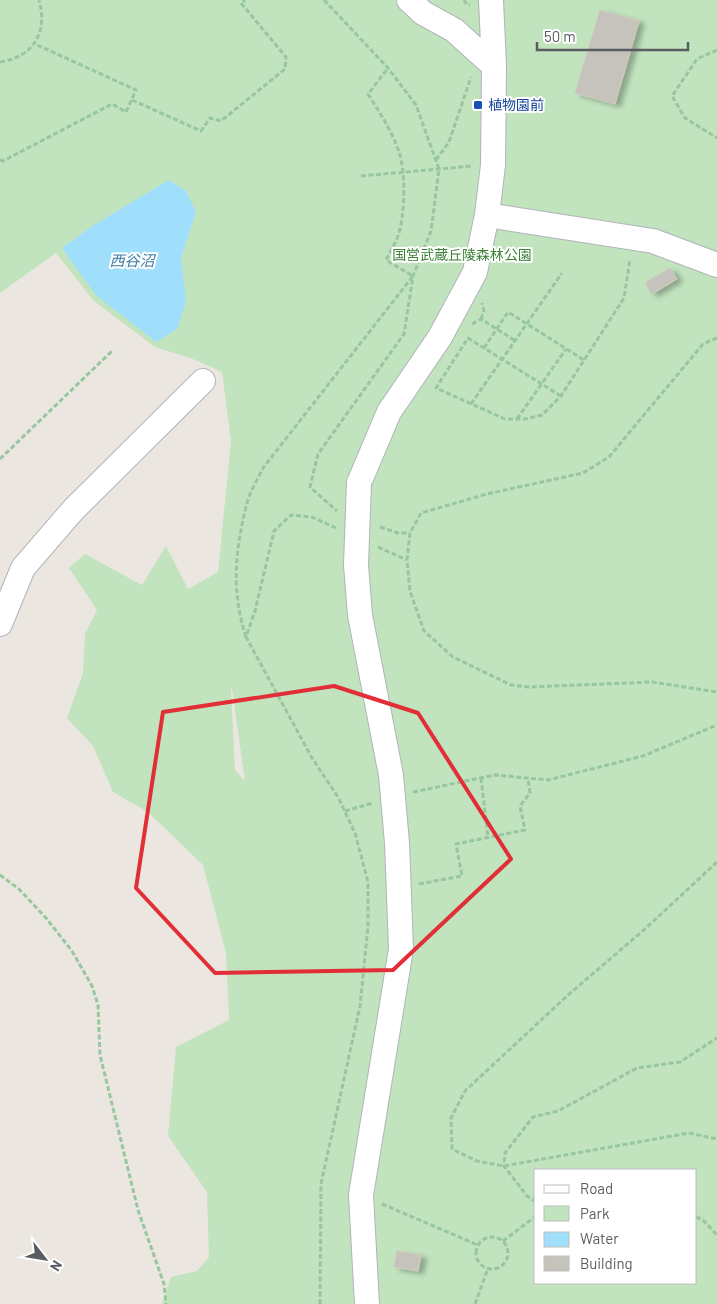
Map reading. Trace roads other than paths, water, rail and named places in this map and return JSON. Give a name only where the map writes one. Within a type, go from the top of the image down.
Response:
[{"type":"street","points":[[409,0],[423,13],[454,30],[486,60]]},
{"type":"street","points":[[437,0],[454,30]]},
{"type":"street","points":[[367,1304],[361,1195],[401,949],[393,797],[389,766],[360,615],[356,565],[359,484],[389,412],[440,337],[475,272],[487,215],[493,165],[486,60],[490,0]]},
{"type":"street","points":[[487,215],[653,242],[717,265]]},
{"type":"street","points":[[0,624],[23,568],[74,509],[203,382]]},
{"type":"water","name":"西谷沼","points":[[169,180],[186,191],[196,212],[181,258],[186,302],[177,329],[156,342],[96,295],[62,248],[94,225]]},
{"type":"place","name":"植物園前","points":[[478,105]]},
{"type":"park label","name":"国営武蔵丘陵森林公園","points":[[462,255]]}]
